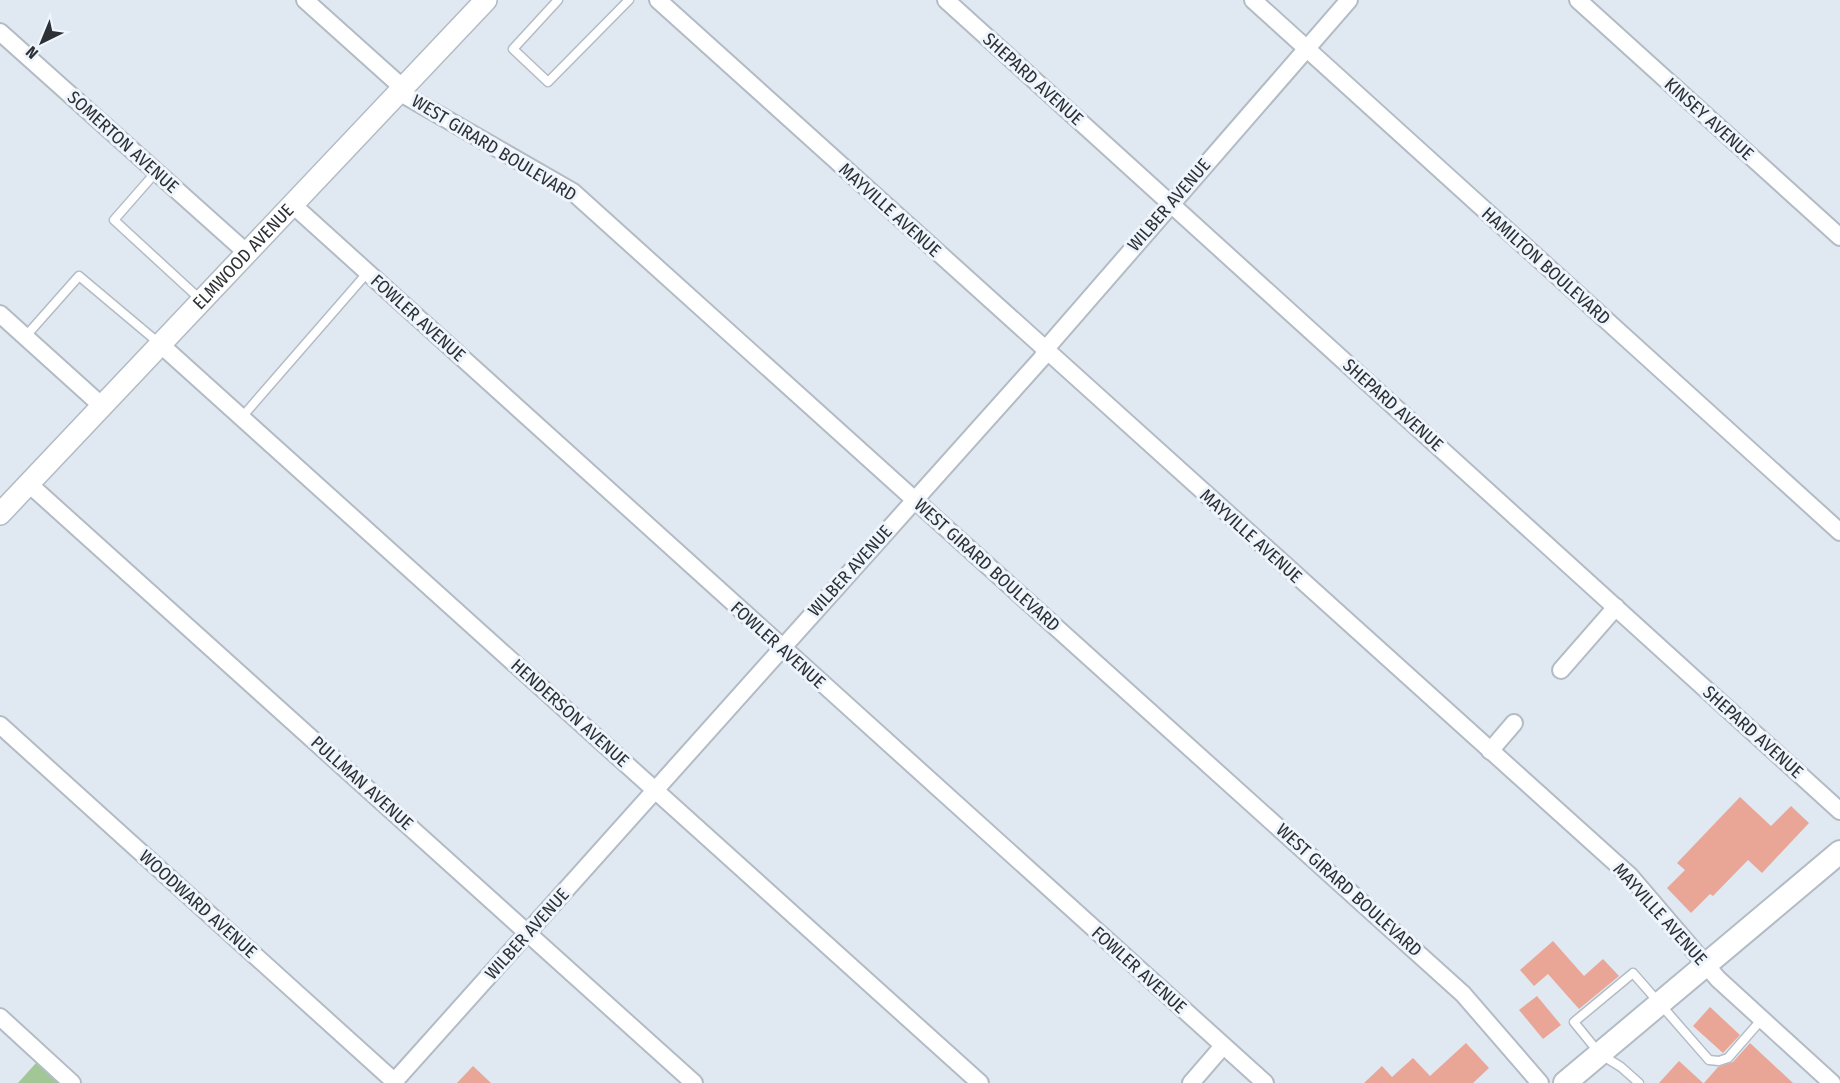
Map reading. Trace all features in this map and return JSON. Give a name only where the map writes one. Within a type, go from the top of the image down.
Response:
[{"type":"main road","points":[[1565,1083],[1840,852]]},
{"type":"street","name":"WEST GIRARD BOULEVARD","points":[[305,0],[401,90],[573,192],[1463,994],[1540,1083]]},
{"type":"street","name":"ELMWOOD AVENUE","points":[[0,514],[486,0]]},
{"type":"street","name":"MAYVILLE AVENUE","points":[[658,0],[1630,876],[1718,979],[1832,1083]]},
{"type":"street","name":"SHEPARD AVENUE","points":[[946,0],[1840,811]]},
{"type":"street","name":"HAMILTON BOULEVARD","points":[[1253,0],[1840,532]]},
{"type":"street","name":"WILBER AVENUE","points":[[394,1083],[1047,352],[1050,344],[1348,0]]},
{"type":"street","name":"KINSEY AVENUE","points":[[1578,0],[1840,237]]},
{"type":"street","name":"SOMERTON AVENUE","points":[[0,32],[247,253]]},
{"type":"street","name":"FOWLER AVENUE","points":[[293,205],[1265,1083]]},
{"type":"street","points":[[0,314],[102,406]]},
{"type":"street","name":"HENDERSON AVENUE","points":[[160,344],[980,1083]]},
{"type":"street","name":"PULLMAN AVENUE","points":[[28,484],[694,1083]]},
{"type":"street","points":[[1561,670],[1616,607]]},
{"type":"street","points":[[1490,751],[1514,723]]},
{"type":"street","name":"WOODWARD AVENUE","points":[[0,725],[394,1083]]},
{"type":"street","points":[[0,1017],[72,1083]]},
{"type":"street","points":[[1191,1083],[1223,1046]]},
{"type":"lane","points":[[558,0],[513,49],[548,82],[629,0]]},
{"type":"lane","points":[[156,172],[114,220],[202,300]]},
{"type":"lane","points":[[242,417],[368,273]]},
{"type":"lane","points":[[25,337],[79,276],[160,344]]},
{"type":"lane","points":[[1639,1083],[1621,1067],[1600,1054],[1574,1022],[1633,973],[1709,1060],[1719,1061],[1728,1058],[1762,1019]]},
{"type":"green space","points":[[36,1063],[58,1083],[18,1083]]},
{"type":"building","points":[[1740,797],[1771,826],[1791,806],[1809,823],[1762,873],[1748,860],[1713,896],[1710,894],[1691,913],[1667,888],[1685,870],[1677,863]]},
{"type":"building","points":[[1553,941],[1584,976],[1603,959],[1619,976],[1579,1009],[1548,974],[1534,986],[1520,970]]},
{"type":"building","points":[[1537,996],[1561,1025],[1543,1039],[1519,1010]]},
{"type":"building","points":[[1710,1007],[1740,1035],[1723,1053],[1693,1026]]},
{"type":"building","points":[[1466,1043],[1489,1068],[1473,1083],[1364,1083],[1382,1066],[1392,1077],[1413,1058],[1430,1076]]},
{"type":"building","points":[[1750,1043],[1793,1083],[1704,1083],[1718,1067],[1733,1062]]},
{"type":"building","points":[[1679,1061],[1703,1083],[1659,1083]]},
{"type":"building","points":[[473,1066],[491,1083],[457,1083]]}]
